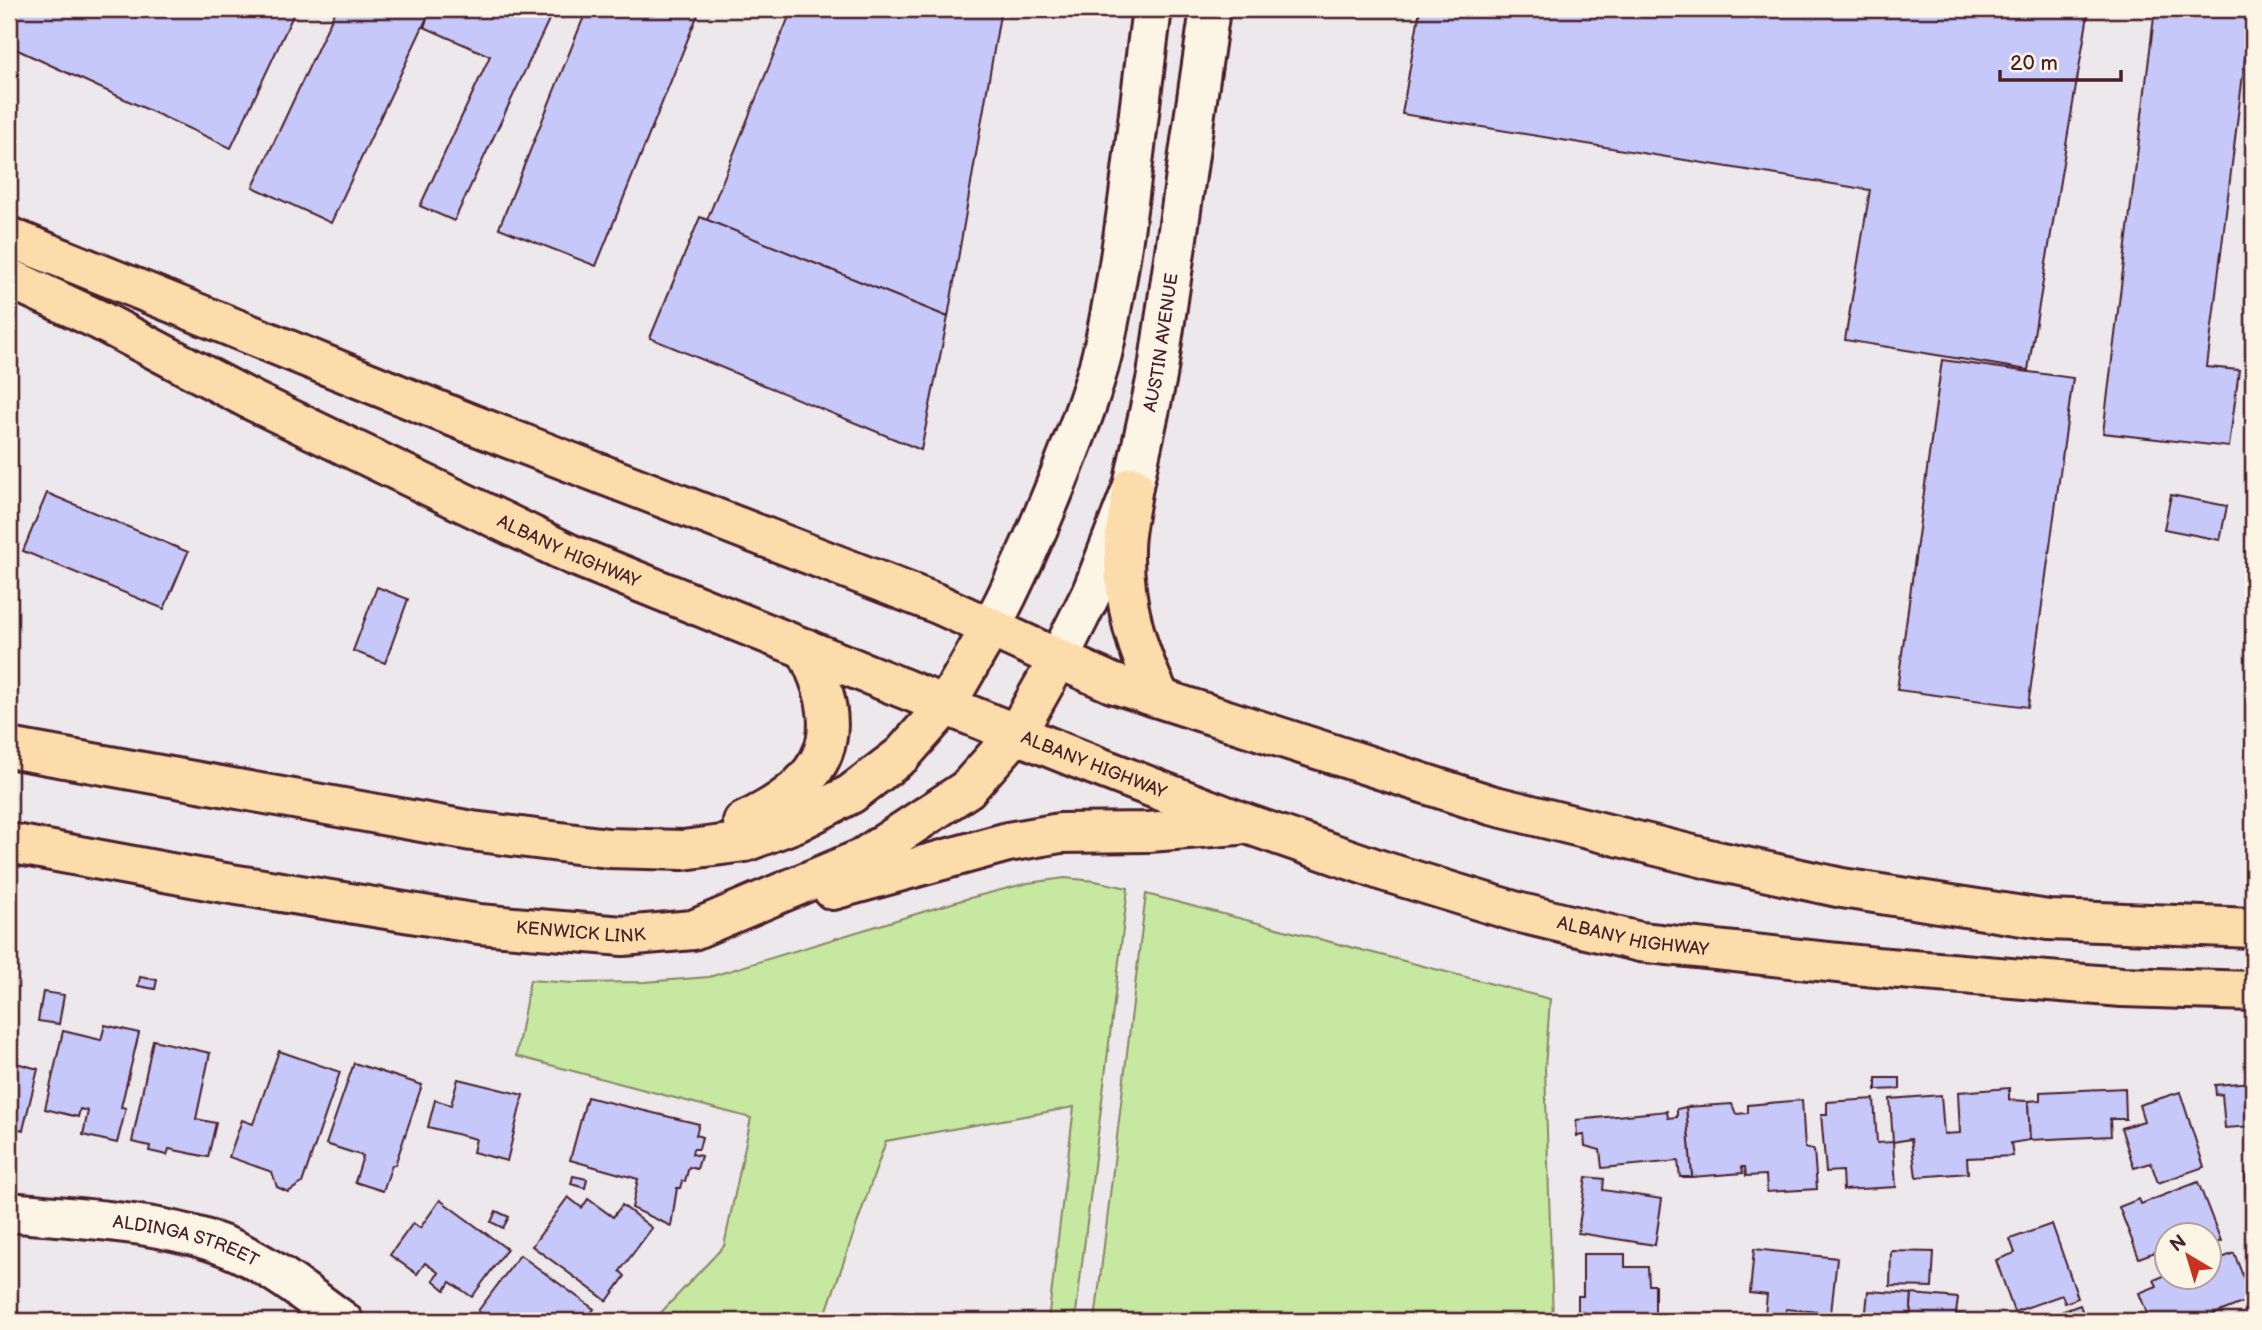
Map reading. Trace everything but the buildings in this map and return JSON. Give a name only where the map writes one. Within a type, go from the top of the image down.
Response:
[{"type":"highway","points":[[9,237],[457,418],[938,604],[1112,683],[1490,805],[1687,854],[1829,885],[2048,920],[2253,928]]},
{"type":"highway","name":"ALBANY HIGHWAY","points":[[9,278],[99,320],[251,400],[570,554],[1016,734],[1247,824],[1383,871],[1517,912],[1640,942],[1876,967],[2108,986],[2253,991]]},
{"type":"highway","points":[[1133,486],[1124,548],[1126,589],[1136,642],[1160,697]]},
{"type":"highway","points":[[9,748],[472,831],[608,848],[683,850],[745,842],[797,822],[850,794],[902,755],[946,705],[991,627]]},
{"type":"highway","points":[[683,850],[756,816],[795,792],[811,775],[827,741],[829,709],[817,671],[805,648]]},
{"type":"highway","name":"KENWICK LINK","points":[[9,843],[219,882],[480,924],[622,936],[694,930],[861,859],[967,789],[1016,734],[1058,660]]},
{"type":"highway","points":[[694,930],[1008,842],[1060,832],[1149,832],[1247,824]]},
{"type":"main road","points":[[991,627],[1020,573],[1055,490],[1089,402],[1105,342],[1121,257],[1152,9]]},
{"type":"main road","name":"AUSTIN AVENUE","points":[[1058,660],[1092,592],[1133,486],[1157,376],[1210,9]]},
{"type":"main road","name":"ALDINGA STREET","points":[[9,1212],[165,1228],[214,1243],[271,1268],[343,1321]]},
{"type":"green space","points":[[1065,878],[1128,888],[1075,1321],[1048,1321],[1074,1107],[886,1141],[823,1321],[653,1321],[724,1246],[751,1118],[516,1056],[530,980],[572,983],[645,982],[709,977],[962,900],[1028,883]]},
{"type":"green space","points":[[1146,894],[1550,999],[1545,1068],[1553,1321],[1095,1321]]}]
